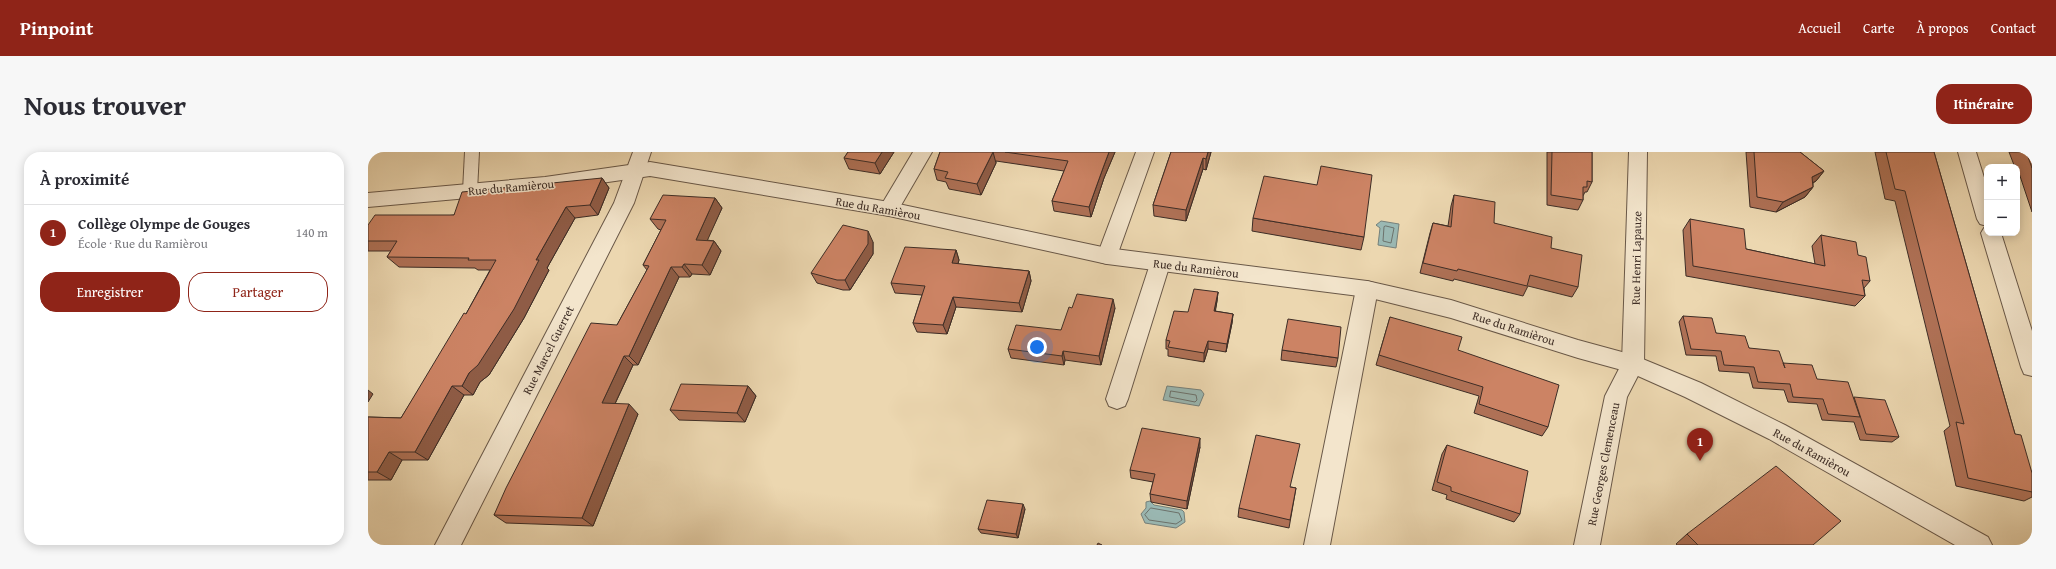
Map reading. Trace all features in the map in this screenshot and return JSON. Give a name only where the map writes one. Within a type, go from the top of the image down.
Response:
[{"type":"street","points":[[889,209],[923,152]]},
{"type":"street","points":[[1107,256],[1146,152]]},
{"type":"street","name":"Rue Henri Lapauze","points":[[1633,364],[1638,152]]},
{"type":"street","points":[[1966,152],[1984,209]]},
{"type":"street","name":"Rue du Ramièrou","points":[[368,200],[596,178],[639,162],[650,169],[889,209],[1107,256],[1160,264],[1366,289],[1451,309],[1578,349],[1633,364],[1693,390],[1777,432],[1979,545]]},
{"type":"street","name":"Rue Marcel Guerret","points":[[448,545],[624,203],[639,162]]},
{"type":"street","points":[[1992,236],[2032,367]]},
{"type":"street","points":[[1117,399],[1160,264]]},
{"type":"street","points":[[1317,545],[1366,289]]},
{"type":"street","name":"Rue Georges Clemenceau","points":[[1587,545],[1616,396],[1633,364]]},
{"type":"lane","points":[[470,191],[472,152]]},
{"type":"water","points":[[1381,221],[1399,224],[1396,248],[1378,245],[1380,228],[1376,225]]},
{"type":"water","points":[[1167,386],[1201,390],[1204,394],[1199,406],[1163,400]]},
{"type":"water","points":[[1150,501],[1154,505],[1182,510],[1184,512],[1185,522],[1176,528],[1145,523],[1141,514],[1146,508],[1146,502]]},
{"type":"building","points":[[848,152],[882,152],[875,163],[844,158]]},
{"type":"building","points":[[940,152],[993,152],[977,184],[945,178],[948,172],[934,169]]},
{"type":"building","points":[[1005,152],[1109,152],[1089,207],[1052,201],[1068,161]]},
{"type":"building","points":[[1171,152],[1208,152],[1206,159],[1203,158],[1186,210],[1153,205]]},
{"type":"building","points":[[1552,152],[1592,152],[1592,182],[1587,181],[1587,187],[1583,187],[1583,200],[1551,195]]},
{"type":"building","points":[[1754,152],[1800,152],[1824,171],[1812,177],[1813,187],[1783,202],[1757,197]]},
{"type":"building","points":[[1886,152],[1934,152],[2015,434],[2021,435],[2032,473],[2032,492],[1968,478],[1956,422],[1964,424],[1905,191],[1895,189]]},
{"type":"building","points":[[2024,152],[2032,152],[2032,168],[2027,154]]},
{"type":"building","points":[[1321,166],[1372,175],[1364,237],[1253,218],[1264,176],[1317,185]]},
{"type":"building","points":[[602,178],[590,205],[566,207],[536,260],[539,260],[514,309],[478,365],[469,373],[462,386],[452,386],[415,452],[389,452],[377,472],[368,472],[368,417],[401,418],[464,313],[466,314],[496,260],[468,260],[469,258],[387,257],[397,241],[368,241],[368,225],[375,215],[454,215],[462,192]]},
{"type":"building","points":[[663,195],[715,198],[696,240],[714,241],[702,265],[684,264],[682,267],[671,267],[629,356],[624,356],[602,403],[629,404],[582,518],[494,515],[506,488],[591,323],[617,325],[649,266],[643,265],[666,220],[650,219]]},
{"type":"building","points":[[1454,195],[1495,202],[1494,223],[1552,237],[1551,248],[1582,255],[1578,287],[1530,275],[1527,286],[1458,269],[1457,271],[1423,263],[1433,223],[1451,227]]},
{"type":"building","points":[[1690,219],[1744,229],[1746,249],[1825,266],[1821,235],[1856,242],[1858,255],[1866,257],[1870,281],[1862,280],[1865,296],[1693,266]]},
{"type":"building","points":[[843,225],[868,231],[868,244],[845,280],[837,280],[811,273]]},
{"type":"building","points":[[905,247],[956,250],[952,263],[1029,271],[1019,303],[953,297],[943,325],[913,323],[925,286],[891,283]]},
{"type":"building","points":[[1194,289],[1218,292],[1214,311],[1233,314],[1227,344],[1208,341],[1204,353],[1168,347],[1170,341],[1166,340],[1174,311],[1188,312]]},
{"type":"building","points":[[1077,294],[1113,299],[1099,356],[1063,351],[1062,356],[1008,349],[1016,325],[1061,330],[1069,307],[1072,308]]},
{"type":"building","points":[[1683,316],[1712,318],[1716,333],[1745,336],[1749,348],[1779,351],[1783,363],[1812,365],[1817,379],[1848,382],[1860,417],[1828,414],[1823,399],[1793,397],[1790,384],[1758,382],[1754,367],[1724,365],[1721,351],[1691,349]]},
{"type":"building","points":[[1390,317],[1462,337],[1458,350],[1559,385],[1548,427],[1479,404],[1483,387],[1379,355]]},
{"type":"building","points":[[1288,319],[1341,327],[1338,358],[1282,350]]},
{"type":"building","points":[[681,384],[748,386],[737,413],[670,410]]},
{"type":"building","points":[[1854,397],[1885,400],[1899,437],[1866,434]]},
{"type":"building","points":[[1142,428],[1200,438],[1187,501],[1150,494],[1155,474],[1130,470]]},
{"type":"building","points":[[1256,435],[1300,444],[1290,487],[1296,488],[1290,520],[1239,508]]},
{"type":"building","points":[[1447,445],[1528,471],[1520,514],[1451,491],[1451,487],[1437,482]]},
{"type":"building","points":[[1776,466],[1841,521],[1813,545],[1698,545],[1687,534]]},
{"type":"building","points":[[987,500],[1023,504],[1016,534],[978,529]]},
{"type":"place","name":"Collège Olympe de Gouges","points":[[1700,461]]}]
